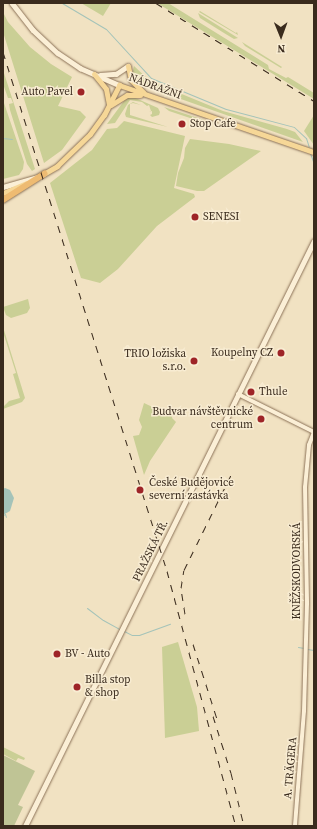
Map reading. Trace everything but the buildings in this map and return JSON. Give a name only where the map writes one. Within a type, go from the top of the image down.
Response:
[{"type":"highway","points":[[3,200],[44,174]]},
{"type":"main road","name":"NÁDRAŽNÍ","points":[[12,3],[30,27],[58,53],[94,74],[148,96],[314,152]]},
{"type":"main road","points":[[94,74],[112,74],[128,66],[131,80],[148,96]]},
{"type":"main road","points":[[94,74],[106,89],[108,107]]},
{"type":"main road","points":[[3,192],[44,174],[68,157],[97,125],[104,115],[119,85]]},
{"type":"main road","points":[[108,107],[127,95],[148,96]]},
{"type":"main road","points":[[3,187],[44,174]]},
{"type":"main road","name":"PRAŽSKÁ TŘ.","points":[[25,826],[314,241]]},
{"type":"street","points":[[238,394],[314,432]]},
{"type":"street","name":"KNĚŽSKODVORSKÁ","points":[[304,711],[308,566],[305,487],[309,445],[314,432]]},
{"type":"street","name":"A. TRÄGERA","points":[[295,826],[304,711]]},
{"type":"green space","points":[[81,3],[111,3],[103,16]]},
{"type":"green space","points":[[157,3],[168,3],[268,65],[269,69],[286,78],[288,77],[314,93],[314,99]]},
{"type":"green space","points":[[200,11],[236,33],[237,32],[238,35],[199,12]]},
{"type":"green space","points":[[3,12],[8,22],[30,47],[51,64],[72,77],[58,106],[80,111],[86,117],[62,150],[44,163],[3,32]]},
{"type":"green space","points":[[198,13],[238,38],[234,39],[200,18]]},
{"type":"green space","points":[[242,42],[282,67],[281,68],[245,46]]},
{"type":"green space","points":[[134,66],[150,81],[223,111],[295,132],[303,142],[141,85],[132,75]]},
{"type":"green space","points":[[3,70],[35,169],[32,171],[27,164],[10,110],[9,104],[13,103],[11,98],[8,98],[3,84]]},
{"type":"green space","points":[[131,96],[158,108],[160,112],[159,115],[152,117],[150,115],[152,114],[152,111],[149,112],[151,111],[149,105],[147,106],[142,102],[130,100],[115,123],[107,124],[124,101],[124,98]]},
{"type":"green space","points":[[3,100],[24,162],[23,169],[19,175],[3,179],[3,139],[6,139],[3,137]]},
{"type":"green space","points":[[133,102],[141,105],[133,103],[130,104],[130,115],[168,127],[126,117],[125,114],[128,105]]},
{"type":"green space","points":[[164,107],[207,122],[205,123],[169,111]]},
{"type":"green space","points":[[314,115],[314,145],[304,131]]},
{"type":"green space","points":[[124,121],[185,136],[174,188],[194,194],[195,197],[157,226],[118,269],[100,283],[81,278],[50,183],[92,150],[107,129],[117,128]]},
{"type":"green space","points":[[190,139],[229,144],[261,151],[204,191],[197,191],[176,186],[178,173],[184,158],[185,148]]},
{"type":"green space","points":[[28,299],[30,308],[27,313],[11,318],[6,315],[3,307]]},
{"type":"green space","points":[[3,327],[25,398],[22,402],[3,409],[9,401],[20,398],[13,374],[16,373],[3,332]]},
{"type":"green space","points":[[144,403],[163,412],[165,410],[173,414],[172,418],[176,422],[150,461],[144,475],[133,436],[139,435],[142,427],[139,420]]},
{"type":"green space","points":[[178,642],[197,707],[199,731],[165,738],[162,647]]},
{"type":"green space","points":[[3,747],[25,758],[24,760],[18,758],[16,761],[3,754]]},
{"type":"green space","points":[[3,755],[35,771],[18,805],[23,807],[14,826],[3,826]]},
{"type":"water","points":[[5,488],[10,490],[14,498],[10,511],[3,515],[3,489]]},
{"type":"waterway","points":[[62,3],[106,29],[151,78],[226,109],[294,127],[306,138],[309,147]]},
{"type":"waterway","points":[[3,138],[12,139]]},
{"type":"waterway","points":[[310,153],[314,164]]},
{"type":"waterway","points":[[3,515],[5,514],[6,517]]},
{"type":"waterway","points":[[87,608],[103,620],[121,630]]},
{"type":"waterway","points":[[124,631],[132,635],[139,635],[170,624]]},
{"type":"waterway","points":[[298,647],[304,648]]},
{"type":"waterway","points":[[307,649],[314,650]]},
{"type":"railway","points":[[156,3],[314,101]]},
{"type":"railway","points":[[3,52],[167,571],[236,826]]},
{"type":"railway","points":[[185,614],[181,588],[184,570],[232,473]]},
{"type":"railway","points":[[193,644],[218,722]]},
{"type":"railway","points":[[213,716],[231,773],[244,826]]},
{"type":"place","name":"Auto Pavel","points":[[81,92]]},
{"type":"place","name":"Stop Cafe","points":[[182,124]]},
{"type":"place","name":"SENESI","points":[[195,217]]},
{"type":"place","name":"Koupelny CZ","points":[[281,353]]},
{"type":"place","name":"TRIO ložiska s.r.o.","points":[[194,361]]},
{"type":"place","name":"Thule","points":[[251,392]]},
{"type":"place","name":"Budvar návštěvnické centrum","points":[[261,419]]},
{"type":"place","name":"České Budějovice severní zastávka","points":[[140,490]]},
{"type":"place","name":"BV - Auto","points":[[57,654]]},
{"type":"place","name":"Billa stop & shop","points":[[77,687]]}]
